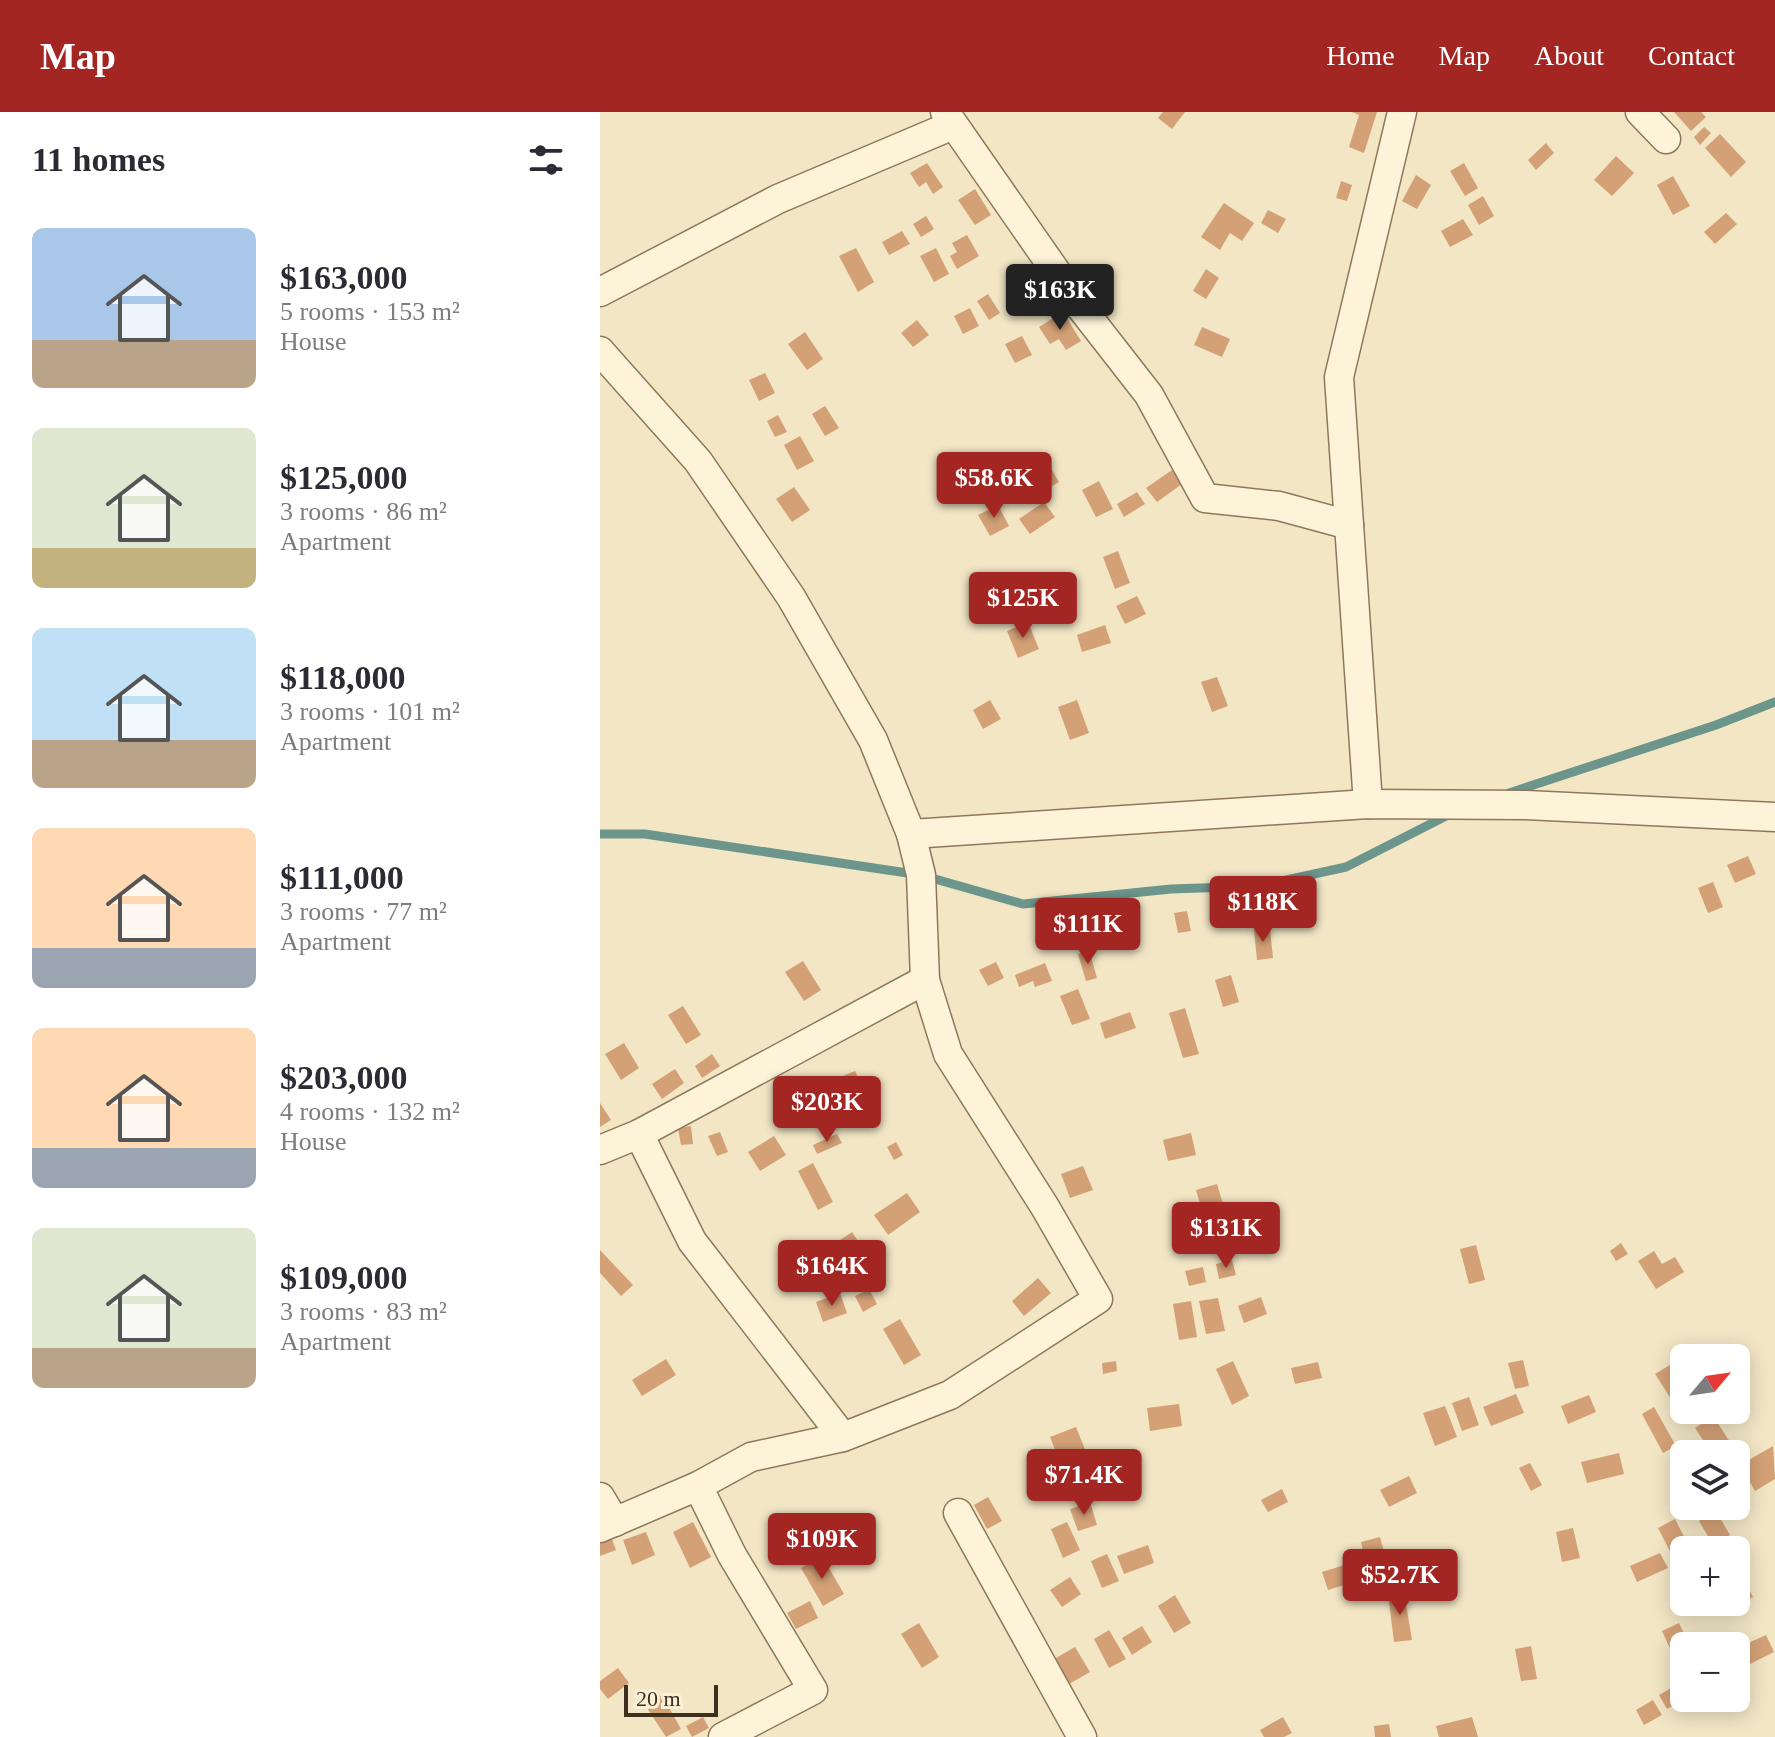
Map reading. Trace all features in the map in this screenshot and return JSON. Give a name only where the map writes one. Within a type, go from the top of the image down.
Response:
[{"type":"street","points":[[1368,804],[1339,377],[1402,112]]},
{"type":"street","points":[[1640,112],[1666,139]]},
{"type":"street","points":[[600,292],[778,199],[949,119],[1082,309],[1136,376],[1205,498],[1279,506],[1349,525]]},
{"type":"street","points":[[600,351],[698,461],[791,597],[873,740],[911,834],[921,875],[925,980],[948,1054],[1045,1207],[1098,1299],[950,1395],[843,1437],[751,1457],[698,1486],[608,1525],[600,1497]]},
{"type":"street","points":[[911,834],[1368,804],[1526,805],[1775,817]]},
{"type":"street","points":[[600,1150],[639,1134],[925,980]]},
{"type":"street","points":[[639,1134],[692,1241],[843,1437]]},
{"type":"street","points":[[698,1486],[732,1555],[813,1690],[723,1737]]},
{"type":"street","points":[[958,1513],[1082,1737]]},
{"type":"building","points":[[1163,112],[1185,112],[1172,129],[1158,118]]},
{"type":"building","points":[[1352,112],[1377,112],[1364,153],[1349,147],[1359,115]]},
{"type":"building","points":[[1674,112],[1701,112],[1706,117],[1691,131]]},
{"type":"building","points":[[1704,127],[1711,133],[1700,145],[1694,137]]},
{"type":"building","points":[[1720,134],[1746,162],[1731,177],[1705,148]]},
{"type":"building","points":[[1546,143],[1554,153],[1536,170],[1528,160]]},
{"type":"building","points":[[1616,156],[1634,173],[1612,196],[1594,180]]},
{"type":"building","points":[[927,163],[943,187],[933,194],[926,182],[919,187],[910,173]]},
{"type":"building","points":[[1464,163],[1478,188],[1465,196],[1450,171]]},
{"type":"building","points":[[1416,175],[1431,185],[1417,209],[1402,201]]},
{"type":"building","points":[[1673,176],[1690,206],[1673,215],[1657,185]]},
{"type":"building","points":[[1341,181],[1352,185],[1347,201],[1336,198]]},
{"type":"building","points":[[975,189],[991,215],[975,225],[958,200]]},
{"type":"building","points":[[1483,196],[1494,216],[1479,225],[1468,205]]},
{"type":"building","points":[[1224,203],[1254,223],[1242,241],[1230,233],[1220,250],[1201,237]]},
{"type":"building","points":[[1268,210],[1286,219],[1278,233],[1261,223]]},
{"type":"building","points":[[1726,213],[1737,224],[1715,244],[1704,232]]},
{"type":"building","points":[[926,216],[934,229],[921,237],[913,224]]},
{"type":"building","points":[[1463,219],[1473,235],[1450,247],[1441,231]]},
{"type":"building","points":[[902,231],[910,244],[889,255],[882,242]]},
{"type":"building","points":[[967,235],[979,256],[957,269],[950,256],[957,252],[952,243]]},
{"type":"building","points":[[856,248],[874,282],[858,292],[839,256]]},
{"type":"building","points":[[936,248],[949,274],[934,282],[920,256]]},
{"type":"building","points":[[1206,269],[1219,278],[1206,299],[1193,291]]},
{"type":"building","points":[[1039,275],[1052,298],[1035,307],[1022,285]]},
{"type":"building","points":[[988,294],[1000,313],[989,320],[977,301]]},
{"type":"building","points":[[970,308],[979,326],[963,334],[954,316]]},
{"type":"building","points":[[1063,312],[1081,341],[1066,350],[1059,339],[1050,344],[1039,327]]},
{"type":"building","points":[[917,320],[929,335],[913,347],[901,333]]},
{"type":"building","points":[[1202,327],[1230,339],[1222,357],[1194,345]]},
{"type":"building","points":[[805,332],[823,359],[807,370],[788,344]]},
{"type":"building","points":[[1022,336],[1032,355],[1015,363],[1005,344]]},
{"type":"building","points":[[765,373],[775,393],[759,401],[749,380]]},
{"type":"building","points":[[825,406],[839,428],[825,436],[812,414]]},
{"type":"building","points":[[778,415],[787,432],[775,437],[767,421]]},
{"type":"building","points":[[800,436],[814,461],[797,470],[784,445]]},
{"type":"building","points":[[1045,458],[1059,482],[1044,491],[1029,467]]},
{"type":"building","points":[[1172,470],[1182,484],[1157,502],[1146,488]]},
{"type":"building","points":[[1099,481],[1113,509],[1096,517],[1082,490]]},
{"type":"building","points":[[794,487],[810,510],[792,522],[776,499]]},
{"type":"building","points":[[1137,492],[1145,504],[1124,517],[1117,504]]},
{"type":"building","points":[[1044,502],[1055,517],[1030,534],[1019,519]]},
{"type":"building","points":[[998,505],[1009,526],[990,536],[978,515]]},
{"type":"building","points":[[1118,551],[1130,583],[1115,589],[1103,557]]},
{"type":"building","points":[[1137,596],[1146,614],[1125,624],[1116,606]]},
{"type":"building","points":[[1028,622],[1039,649],[1018,658],[1007,631]]},
{"type":"building","points":[[1105,625],[1111,643],[1082,652],[1077,635]]},
{"type":"building","points":[[1217,677],[1228,706],[1212,712],[1201,682]]},
{"type":"building","points":[[990,700],[1001,719],[983,729],[973,710]]},
{"type":"building","points":[[1077,700],[1089,733],[1070,740],[1058,707]]},
{"type":"building","points":[[1748,856],[1756,874],[1735,883],[1727,865]]},
{"type":"building","points":[[1713,882],[1723,907],[1708,913],[1698,888]]},
{"type":"building","points":[[1187,911],[1191,931],[1178,933],[1174,913]]},
{"type":"building","points":[[1270,929],[1273,958],[1257,960],[1254,930]]},
{"type":"building","points":[[1089,950],[1097,978],[1086,981],[1078,954]]},
{"type":"building","points":[[803,961],[821,990],[804,1001],[785,972]]},
{"type":"building","points":[[996,962],[1004,978],[988,986],[979,970]]},
{"type":"building","points":[[1045,963],[1052,981],[1035,987],[1033,981],[1019,987],[1015,975]]},
{"type":"building","points":[[1231,975],[1239,1002],[1223,1007],[1215,980]]},
{"type":"building","points":[[1078,989],[1090,1019],[1072,1025],[1060,996]]},
{"type":"building","points":[[683,1006],[701,1035],[686,1044],[668,1015]]},
{"type":"building","points":[[1185,1008],[1199,1054],[1183,1058],[1169,1013]]},
{"type":"building","points":[[1130,1012],[1136,1028],[1105,1039],[1100,1023]]},
{"type":"building","points":[[624,1043],[639,1068],[621,1080],[605,1054]]},
{"type":"building","points":[[712,1054],[720,1066],[702,1078],[695,1066]]},
{"type":"building","points":[[675,1069],[684,1083],[662,1099],[652,1084]]},
{"type":"building","points":[[855,1071],[863,1088],[847,1096],[838,1078]]},
{"type":"building","points":[[869,1096],[878,1116],[860,1124],[850,1105]]},
{"type":"building","points":[[600,1103],[611,1120],[600,1127]]},
{"type":"building","points":[[691,1126],[693,1144],[681,1145],[678,1128]]},
{"type":"building","points":[[720,1132],[728,1152],[717,1156],[708,1136]]},
{"type":"building","points":[[1191,1133],[1196,1155],[1168,1161],[1163,1140]]},
{"type":"building","points":[[837,1134],[842,1143],[817,1154],[813,1145]]},
{"type":"building","points":[[774,1136],[786,1155],[760,1171],[748,1152]]},
{"type":"building","points":[[896,1142],[903,1155],[894,1160],[887,1147]]},
{"type":"building","points":[[813,1163],[833,1202],[818,1210],[798,1171]]},
{"type":"building","points":[[1083,1166],[1093,1190],[1070,1198],[1061,1174]]},
{"type":"building","points":[[1217,1184],[1233,1238],[1212,1244],[1196,1190]]},
{"type":"building","points":[[907,1193],[920,1212],[888,1235],[874,1215]]},
{"type":"building","points":[[852,1232],[865,1252],[847,1265],[833,1245]]},
{"type":"building","points":[[1621,1243],[1628,1254],[1616,1261],[1610,1251]]},
{"type":"building","points":[[1476,1245],[1485,1280],[1469,1284],[1460,1249]]},
{"type":"building","points":[[600,1250],[633,1285],[621,1296],[600,1273]]},
{"type":"building","points":[[1654,1251],[1662,1264],[1675,1257],[1684,1272],[1656,1289],[1638,1261]]},
{"type":"building","points":[[1232,1260],[1236,1275],[1219,1279],[1216,1264]]},
{"type":"building","points":[[1203,1267],[1206,1282],[1189,1286],[1185,1271]]},
{"type":"building","points":[[1038,1278],[1051,1293],[1024,1316],[1012,1301]]},
{"type":"building","points":[[869,1289],[877,1304],[863,1312],[855,1296]]},
{"type":"building","points":[[840,1293],[847,1313],[823,1322],[816,1302]]},
{"type":"building","points":[[1261,1297],[1267,1314],[1244,1323],[1238,1306]]},
{"type":"building","points":[[1218,1298],[1225,1331],[1206,1334],[1199,1301]]},
{"type":"building","points":[[1191,1301],[1197,1337],[1179,1340],[1173,1304]]},
{"type":"building","points":[[900,1319],[921,1355],[904,1365],[883,1329]]},
{"type":"building","points":[[666,1359],[676,1375],[642,1396],[632,1380]]},
{"type":"building","points":[[1523,1360],[1529,1386],[1515,1389],[1508,1363]]},
{"type":"building","points":[[1116,1361],[1117,1371],[1103,1374],[1102,1363]]},
{"type":"building","points":[[1233,1361],[1249,1396],[1232,1405],[1216,1369]]},
{"type":"building","points":[[1318,1362],[1322,1378],[1295,1384],[1291,1368]]},
{"type":"building","points":[[1670,1365],[1670,1397],[1655,1374]]},
{"type":"building","points":[[1516,1394],[1524,1413],[1491,1426],[1483,1407]]},
{"type":"building","points":[[1589,1395],[1596,1412],[1568,1424],[1561,1406]]},
{"type":"building","points":[[1469,1397],[1479,1425],[1462,1431],[1452,1403]]},
{"type":"building","points":[[1179,1404],[1182,1426],[1150,1431],[1147,1408]]},
{"type":"building","points":[[1445,1406],[1457,1437],[1435,1446],[1423,1413]]},
{"type":"building","points":[[1654,1407],[1673,1440],[1670,1440],[1670,1449],[1663,1453],[1642,1414]]},
{"type":"building","points":[[1701,1424],[1718,1424],[1729,1440],[1703,1440],[1695,1428]]},
{"type":"building","points":[[1076,1427],[1094,1472],[1068,1482],[1050,1437]]},
{"type":"building","points":[[1773,1446],[1775,1479],[1755,1491],[1750,1482],[1750,1459]]},
{"type":"building","points":[[1619,1453],[1624,1474],[1587,1483],[1581,1462]]},
{"type":"building","points":[[1530,1463],[1542,1485],[1531,1491],[1519,1468]]},
{"type":"building","points":[[1409,1476],[1417,1493],[1389,1507],[1380,1490]]},
{"type":"building","points":[[1282,1489],[1288,1502],[1268,1512],[1261,1500]]},
{"type":"building","points":[[988,1497],[1002,1521],[987,1529],[974,1505]]},
{"type":"building","points":[[1090,1502],[1097,1525],[1078,1531],[1070,1509]]},
{"type":"building","points":[[1676,1520],[1684,1536],[1670,1536],[1670,1551],[1658,1528]]},
{"type":"building","points":[[1721,1520],[1730,1535],[1708,1536],[1699,1521]]},
{"type":"building","points":[[693,1522],[711,1557],[690,1568],[673,1532]]},
{"type":"building","points":[[1067,1522],[1080,1550],[1063,1558],[1051,1529]]},
{"type":"building","points":[[1573,1528],[1580,1558],[1562,1562],[1556,1532]]},
{"type":"building","points":[[646,1532],[655,1555],[632,1565],[623,1540]]},
{"type":"building","points":[[611,1537],[616,1550],[600,1556],[600,1541]]},
{"type":"building","points":[[1380,1537],[1389,1570],[1369,1575],[1361,1542]]},
{"type":"building","points":[[1148,1545],[1154,1563],[1124,1574],[1117,1556]]},
{"type":"building","points":[[1660,1553],[1668,1568],[1637,1582],[1630,1566]]},
{"type":"building","points":[[1107,1554],[1119,1581],[1102,1588],[1091,1561]]},
{"type":"building","points":[[822,1556],[844,1594],[823,1606],[801,1568]]},
{"type":"building","points":[[1348,1564],[1354,1582],[1328,1590],[1322,1572]]},
{"type":"building","points":[[1070,1577],[1081,1594],[1062,1607],[1050,1590]]},
{"type":"building","points":[[1404,1592],[1412,1640],[1394,1642],[1388,1594]]},
{"type":"building","points":[[1175,1595],[1191,1623],[1174,1633],[1158,1606]]},
{"type":"building","points":[[810,1601],[818,1618],[796,1629],[787,1613]]},
{"type":"building","points":[[919,1623],[939,1657],[922,1668],[901,1634]]},
{"type":"building","points":[[1679,1623],[1683,1632],[1670,1632],[1670,1648],[1662,1631]]},
{"type":"building","points":[[1142,1626],[1152,1642],[1132,1655],[1122,1638]]},
{"type":"building","points":[[1109,1630],[1126,1659],[1109,1668],[1094,1639]]},
{"type":"building","points":[[1766,1635],[1774,1652],[1750,1664],[1750,1642]]},
{"type":"building","points":[[1531,1646],[1537,1679],[1521,1681],[1515,1649]]},
{"type":"building","points":[[1075,1647],[1090,1672],[1064,1687],[1049,1662]]},
{"type":"building","points":[[618,1668],[629,1683],[608,1699],[600,1689],[600,1681]]},
{"type":"building","points":[[1670,1689],[1670,1707],[1667,1709],[1659,1695]]},
{"type":"building","points":[[662,1695],[681,1729],[666,1737],[645,1705]]},
{"type":"building","points":[[1653,1700],[1662,1715],[1644,1725],[1636,1710]]},
{"type":"building","points":[[703,1717],[709,1728],[692,1737],[686,1726]]},
{"type":"building","points":[[1283,1717],[1292,1733],[1284,1737],[1264,1737],[1260,1730]]},
{"type":"building","points":[[1472,1717],[1478,1737],[1439,1737],[1436,1726]]},
{"type":"building","points":[[1389,1724],[1391,1737],[1375,1737],[1374,1726]]},
{"type":"waterway","points":[[1509,793],[1716,725],[1775,702]]},
{"type":"waterway","points":[[600,834],[645,834],[921,875],[1023,904],[1171,889],[1259,886],[1346,867],[1450,814]]}]
